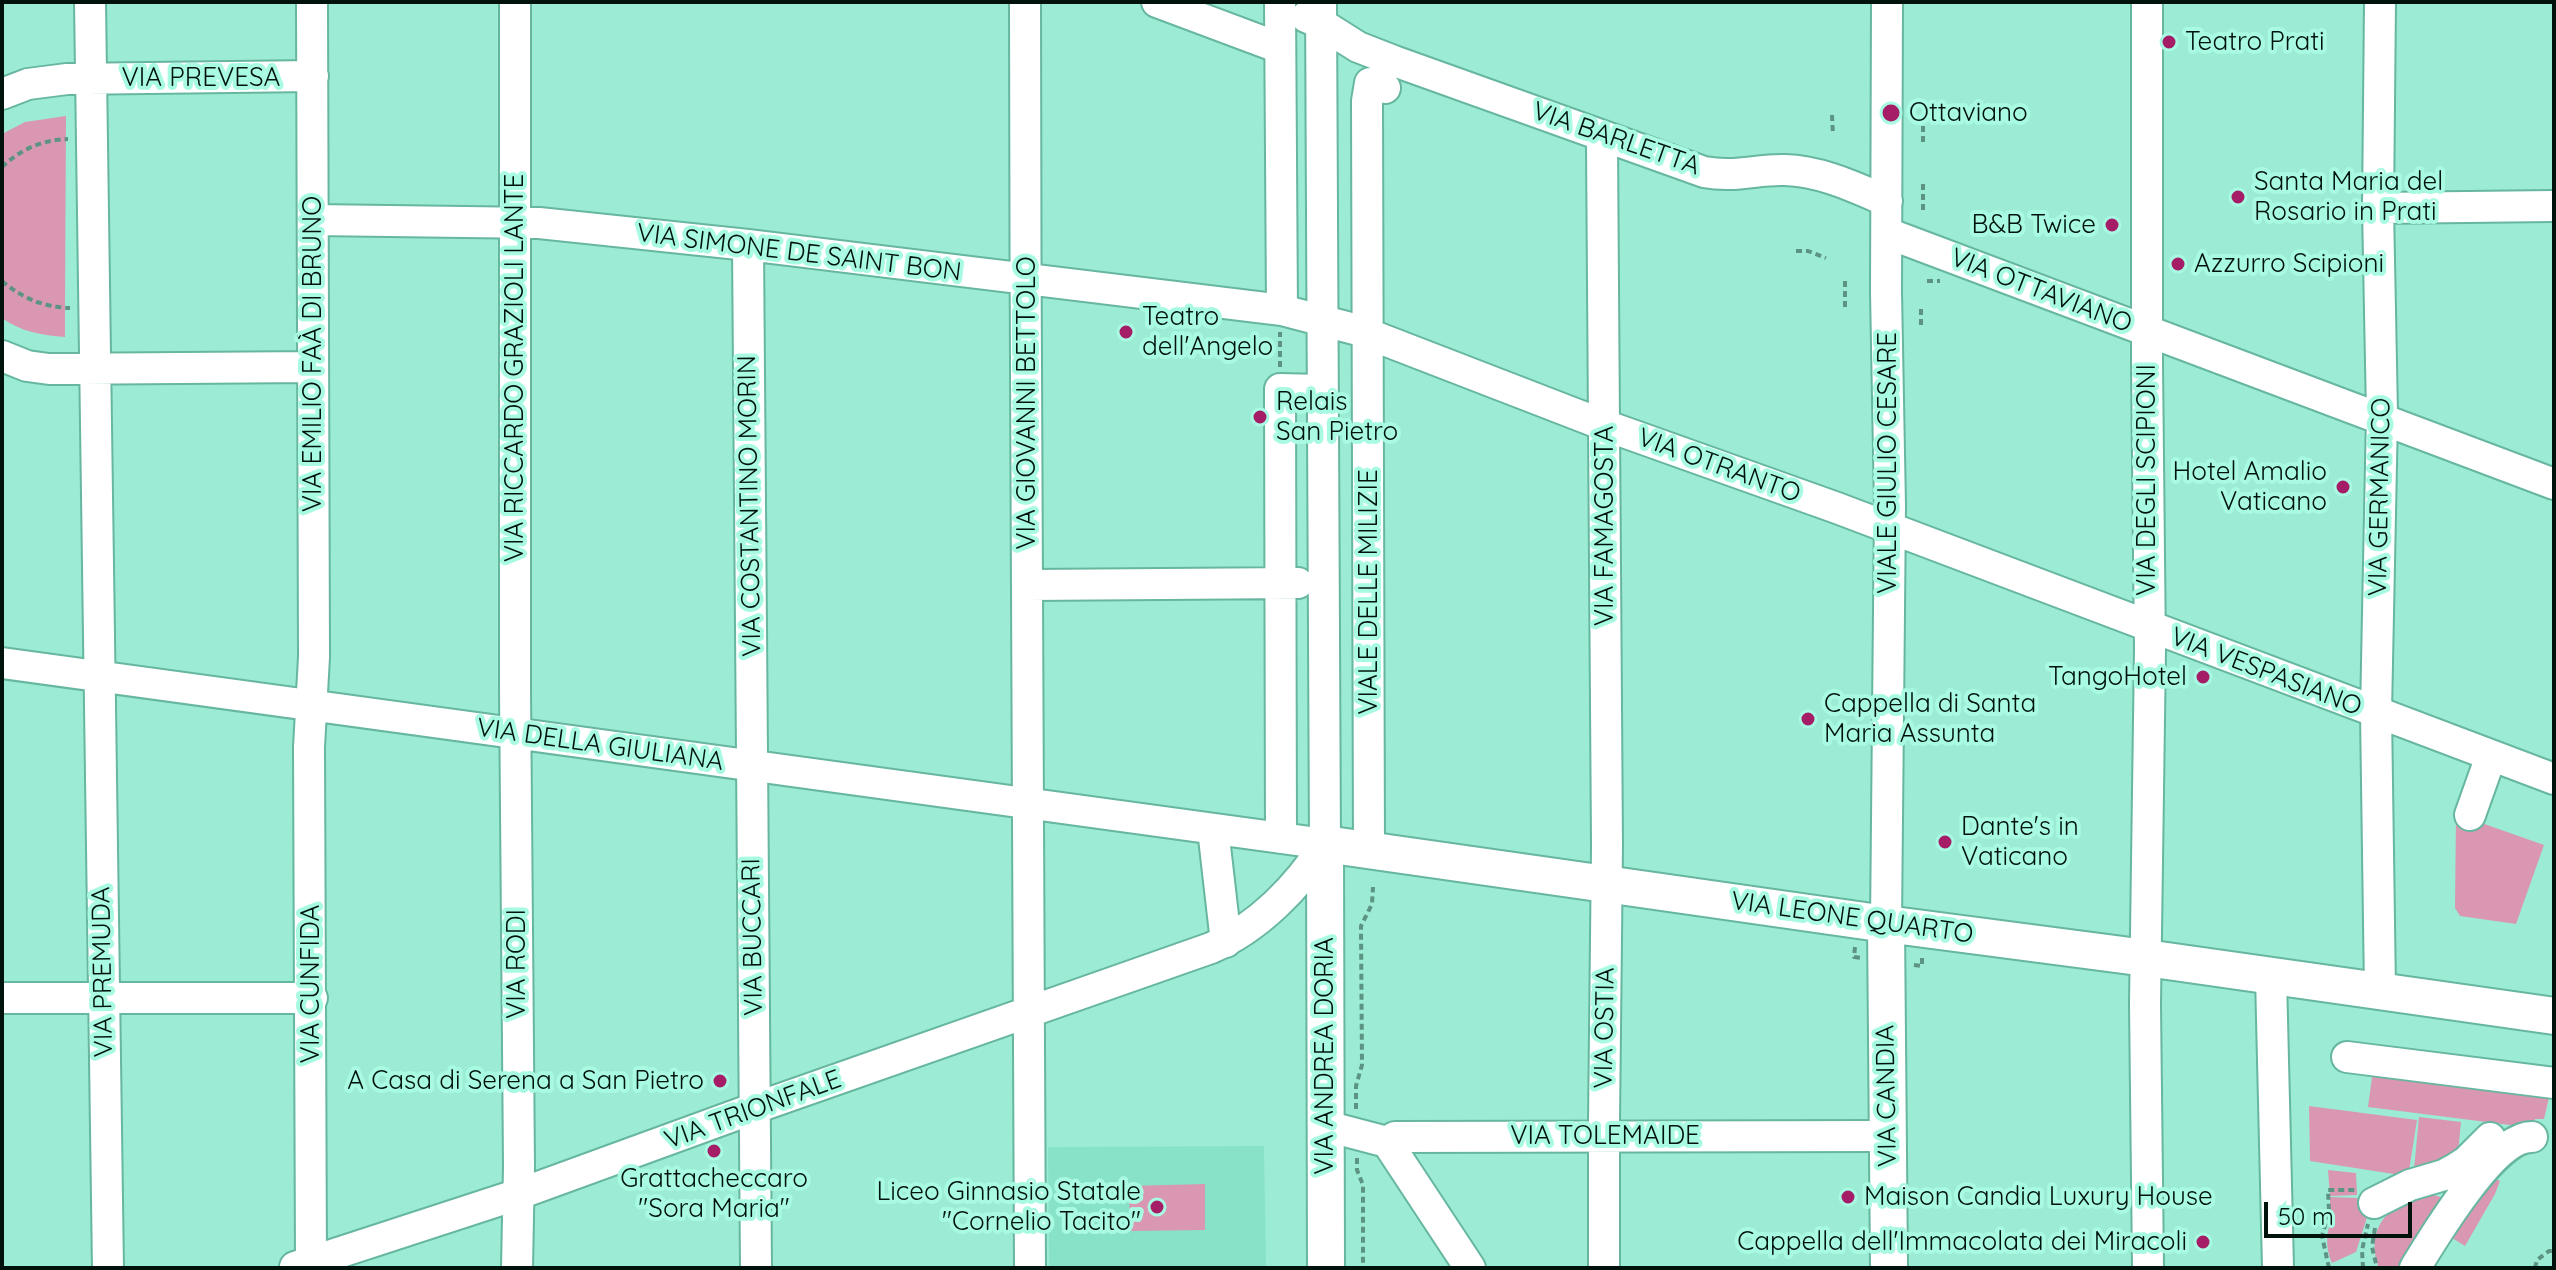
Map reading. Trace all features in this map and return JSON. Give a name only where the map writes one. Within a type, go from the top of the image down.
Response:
[{"type":"main road","name":"VIA LEONE QUARTO","points":[[1325,844],[2554,1016]]},
{"type":"main road","name":"VIA ANDREA DORIA","points":[[1325,844],[1341,1124],[1326,1268]]},
{"type":"main road","name":"VIA CANDIA","points":[[1886,924],[1889,1268]]},
{"type":"street","name":"VIA PREMUDA","points":[[90,2],[108,1268]]},
{"type":"street","name":"VIA EMILIO FAÀ DI BRUNO","points":[[311,705],[314,657],[312,2]]},
{"type":"street","name":"VIA RICCARDO GRAZIOLI LANTE","points":[[515,2],[516,733]]},
{"type":"street","name":"VIA GIOVANNI BETTOLO","points":[[1025,2],[1030,1268]]},
{"type":"street","points":[[1157,2],[1280,48]]},
{"type":"street","name":"VIALE GIULIO CESARE","points":[[1886,924],[1889,530],[1887,2]]},
{"type":"street","name":"VIA DEGLI SCIPIONI","points":[[2147,2],[2148,1268]]},
{"type":"street","name":"VIA GERMANICO","points":[[2380,2],[2378,208],[2382,419],[2376,713],[2380,991]]},
{"type":"street","points":[[1276,4],[1280,48],[1282,310]]},
{"type":"street","name":"VIA BARLETTA","points":[[1276,4],[1320,7],[1349,42],[1386,74],[1704,172],[1724,175],[1802,172],[1842,182],[1887,201]]},
{"type":"street","name":"VIALE DELLE MILIZIE","points":[[1320,7],[1325,844]]},
{"type":"street","name":"VIALE DELLE MILIZIE","points":[[1369,850],[1367,101],[1386,74]]},
{"type":"street","name":"VIA PREVESA","points":[[2,94],[40,81],[90,78],[313,76]]},
{"type":"street","name":"VIA FAMAGOSTA","points":[[1603,156],[1607,883]]},
{"type":"street","points":[[2378,208],[2554,206]]},
{"type":"street","name":"VIA SIMONE DE SAINT BON","points":[[314,220],[515,221],[748,245],[1282,310],[1321,320]]},
{"type":"street","name":"VIA OTTAVIANO","points":[[1887,233],[2554,484]]},
{"type":"street","name":"VIA COSTANTINO MORIN","points":[[748,245],[752,766]]},
{"type":"street","points":[[1321,320],[1369,335]]},
{"type":"street","name":"VIA OTRANTO","points":[[1369,335],[1889,530]]},
{"type":"street","points":[[2,356],[37,368],[312,367]]},
{"type":"street","points":[[1281,838],[1280,389],[1321,390]]},
{"type":"street","name":"VIA VESPASIANO","points":[[1889,530],[2554,779]]},
{"type":"street","points":[[1028,585],[1322,583]]},
{"type":"street","name":"VIA DELLA GIULIANA","points":[[2,663],[1325,844]]},
{"type":"street","name":"VIA CUNFIDA","points":[[302,1265],[312,998],[311,705]]},
{"type":"street","name":"VIA RODI","points":[[516,733],[517,1268]]},
{"type":"street","points":[[2470,815],[2491,756]]},
{"type":"street","name":"VIA BUCCARI","points":[[752,766],[756,1268]]},
{"type":"street","points":[[1205,828],[1219,945]]},
{"type":"street","name":"VIA TRIONFALE","points":[[302,1265],[519,1194],[1219,945],[1287,893],[1325,844]]},
{"type":"street","name":"VIA OSTIA","points":[[1604,1268],[1607,883]]},
{"type":"street","points":[[2271,977],[2278,1268]]},
{"type":"street","points":[[2,998],[312,998]]},
{"type":"street","points":[[2347,1057],[2554,1083]]},
{"type":"street","name":"VIA TOLEMAIDE","points":[[1341,1124],[1387,1142],[1395,1137],[1887,1136]]},
{"type":"street","points":[[2374,1203],[2410,1185],[2455,1169],[2492,1136],[2498,1134],[2536,1140]]},
{"type":"street","points":[[2415,1268],[2458,1199],[2496,1158],[2536,1140]]},
{"type":"street","points":[[1387,1142],[1470,1268]]},
{"type":"path","points":[[1832,115],[1833,135]]},
{"type":"path","points":[[1923,126],[1923,145]]},
{"type":"path","points":[[2,167],[26,148],[69,139]]},
{"type":"path","points":[[1922,208],[1923,181]]},
{"type":"path","points":[[1796,251],[1808,251],[1826,258]]},
{"type":"path","points":[[2,281],[36,303],[70,308]]},
{"type":"path","points":[[1845,281],[1845,307]]},
{"type":"path","points":[[1927,281],[1940,281]]},
{"type":"path","points":[[1921,309],[1921,328]]},
{"type":"path","points":[[1280,389],[1282,310]]},
{"type":"path","points":[[1341,1124],[1362,1065],[1361,926],[1372,904],[1373,887]]},
{"type":"path","points":[[1908,964],[1922,966],[1922,958]]},
{"type":"path","points":[[1357,1146],[1357,1170],[1363,1185],[1363,1268]]},
{"type":"path","points":[[2324,1223],[2322,1236],[2329,1268]]},
{"type":"path","points":[[2535,1268],[2537,1260],[2554,1251]]},
{"type":"shaded area","points":[[66,116],[65,337],[32,332],[2,318],[2,134],[25,122]]},
{"type":"shaded area","points":[[2456,814],[2544,845],[2516,924],[2460,916],[2455,908]]},
{"type":"shaded area","points":[[2373,1070],[2550,1093],[2544,1119],[2535,1119],[2534,1128],[2368,1107]]},
{"type":"shaded area","points":[[2309,1106],[2417,1120],[2409,1171],[2400,1175],[2310,1161]]},
{"type":"shaded area","points":[[2419,1117],[2461,1122],[2458,1153],[2414,1169]]},
{"type":"shaded area","name":"Liceo Ginnasio Statale \"Cornelio Tacito\"","points":[[1264,1146],[1266,1268],[1049,1268],[1048,1147]]},
{"type":"shaded area","points":[[2328,1170],[2356,1173],[2357,1195],[2330,1196]]},
{"type":"shaded area","points":[[2496,1179],[2500,1181],[2495,1194],[2465,1246],[2449,1236],[2465,1213]]},
{"type":"shaded area","points":[[1205,1184],[1205,1230],[1130,1231],[1129,1186]]},
{"type":"shaded area","points":[[2434,1195],[2443,1198],[2406,1268],[2379,1268],[2375,1239],[2386,1216],[2406,1201]]},
{"type":"shaded area","points":[[2330,1197],[2358,1198],[2369,1211],[2356,1252],[2332,1263],[2327,1244],[2333,1213],[2330,1212]]},
{"type":"place","name":"Teatro Prati","points":[[2169,42]]},
{"type":"place","name":"Ottaviano","points":[[1891,113]]},
{"type":"place","name":"Santa Maria del Rosario in Prati","points":[[2238,197]]},
{"type":"place","name":"B&B Twice","points":[[2112,225]]},
{"type":"place","name":"Azzurro Scipioni","points":[[2178,264]]},
{"type":"place","name":"Teatro dell'Angelo","points":[[1126,332]]},
{"type":"place","name":"Relais San Pietro","points":[[1260,417]]},
{"type":"place","name":"Hotel Amalio Vaticano","points":[[2343,487]]},
{"type":"place","name":"TangoHotel","points":[[2203,677]]},
{"type":"place","name":"Cappella di Santa Maria Assunta","points":[[1808,719]]},
{"type":"place","name":"Dante's in Vaticano","points":[[1945,842]]},
{"type":"place","name":"A Casa di Serena a San Pietro","points":[[720,1081]]},
{"type":"place","name":"Grattacheccaro \"Sora Maria\"","points":[[714,1151]]},
{"type":"place","name":"Maison Candia Luxury House","points":[[1848,1197]]},
{"type":"place","name":"Liceo Ginnasio Statale \"Cornelio Tacito\"","points":[[1157,1207]]},
{"type":"place","name":"Cappella dell'Immacolata dei Miracoli","points":[[2203,1242]]}]
